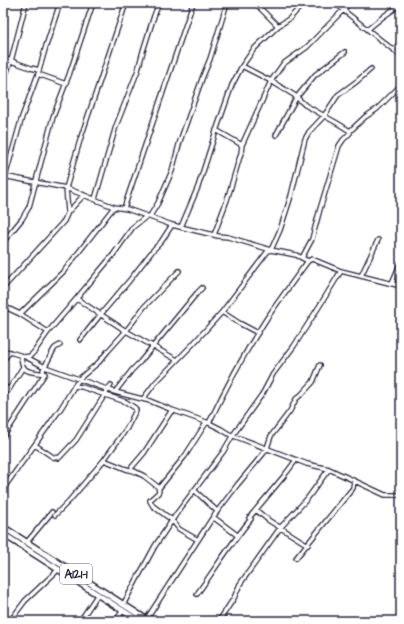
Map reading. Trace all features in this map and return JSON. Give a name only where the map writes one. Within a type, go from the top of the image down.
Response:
[{"type":"highway","name":"A121-1","points":[[3,527],[123,608],[139,621]]},
{"type":"highway","name":"A121-1","points":[[3,534],[98,594],[148,620]]},
{"type":"street","points":[[3,82],[11,61],[26,3]]},
{"type":"street","points":[[3,184],[22,117],[60,3]]},
{"type":"street","points":[[3,242],[22,219],[29,207],[53,117],[66,84],[93,3]]},
{"type":"street","points":[[68,212],[66,188],[81,137],[126,3]]},
{"type":"street","points":[[95,199],[116,126],[138,70],[159,3]]},
{"type":"street","points":[[124,208],[194,3]]},
{"type":"street","points":[[26,357],[30,356],[34,352],[48,332],[114,255],[133,227],[149,216],[158,203],[172,171],[180,141],[210,59],[227,3]]},
{"type":"street","points":[[256,3],[278,26]]},
{"type":"street","points":[[181,227],[198,187],[232,85],[242,66],[254,48],[278,26],[289,19],[304,3]]},
{"type":"street","points":[[336,3],[401,56]]},
{"type":"street","points":[[214,235],[227,200],[242,145],[271,81],[283,64],[318,37],[350,3]]},
{"type":"street","points":[[368,29],[401,4]]},
{"type":"street","points":[[394,50],[401,42]]},
{"type":"street","points":[[276,135],[296,98],[314,75],[345,52]]},
{"type":"street","points":[[3,58],[66,84]]},
{"type":"street","points":[[242,66],[271,81],[305,105],[350,131]]},
{"type":"street","points":[[134,407],[222,312],[270,250],[280,230],[291,196],[305,139],[309,132],[324,116],[338,95],[371,69]]},
{"type":"street","points":[[302,258],[312,239],[339,146],[350,131],[365,117],[377,109],[401,85]]},
{"type":"street","points":[[397,89],[401,92]]},
{"type":"street","points":[[216,130],[242,145]]},
{"type":"street","points":[[4,177],[66,188],[114,207],[124,208],[172,225],[228,237],[270,250],[296,255],[308,261]]},
{"type":"street","points":[[3,288],[64,221],[68,212],[84,195]]},
{"type":"street","points":[[20,314],[64,271],[114,207]]},
{"type":"street","points":[[80,340],[161,242],[172,225]]},
{"type":"street","points":[[361,276],[378,240]]},
{"type":"street","points":[[198,540],[179,529],[172,520],[153,506],[150,501],[151,498],[160,491],[159,488],[185,456],[206,423],[209,423],[230,380],[258,333],[308,261],[312,259],[341,270],[401,286]]},
{"type":"street","points":[[392,284],[401,262]]},
{"type":"street","points":[[116,621],[155,546],[172,520],[223,452],[263,393],[273,374],[294,346],[341,270]]},
{"type":"street","points":[[3,489],[61,408],[80,378],[99,362],[126,331],[144,307],[179,271]]},
{"type":"street","points":[[115,392],[202,288]]},
{"type":"street","points":[[77,299],[126,331],[177,360]]},
{"type":"street","points":[[3,306],[20,314],[48,332]]},
{"type":"street","points":[[222,312],[258,333]]},
{"type":"street","points":[[3,437],[44,371],[53,351],[60,345]]},
{"type":"street","points":[[3,350],[26,357],[44,371]]},
{"type":"street","points":[[3,360],[10,352]]},
{"type":"street","points":[[21,356],[23,367],[28,371],[44,371],[80,378],[92,384],[141,399],[209,423],[233,436],[296,460],[329,470],[385,495],[401,495]]},
{"type":"street","points":[[148,620],[213,517],[257,462],[266,448],[271,436],[290,411],[296,399],[313,382],[320,365]]},
{"type":"street","points":[[8,391],[23,367]]},
{"type":"street","points":[[88,390],[92,384]]},
{"type":"street","points":[[35,444],[53,457],[59,458],[76,440],[111,384]]},
{"type":"street","points":[[104,395],[111,384]]},
{"type":"street","points":[[83,430],[111,384]]},
{"type":"street","points":[[3,394],[12,385]]},
{"type":"street","points":[[27,542],[53,514],[69,500],[104,460],[127,428],[136,410],[126,402],[82,387],[74,386]]},
{"type":"street","points":[[104,395],[108,389]]},
{"type":"street","points":[[132,467],[144,453],[172,410]]},
{"type":"street","points":[[104,460],[126,469],[134,470],[159,488]]},
{"type":"street","points":[[197,594],[250,518],[296,460]]},
{"type":"street","points":[[219,621],[234,598],[240,584],[280,528],[307,499],[329,470]]},
{"type":"street","points":[[296,558],[308,545],[352,488],[354,481]]},
{"type":"street","points":[[194,490],[218,511]]},
{"type":"street","points":[[256,510],[268,520],[308,545]]},
{"type":"street","points":[[213,517],[237,536]]},
{"type":"street","points":[[10,621],[25,602],[59,569]]},
{"type":"street","points":[[80,621],[98,594]]}]
